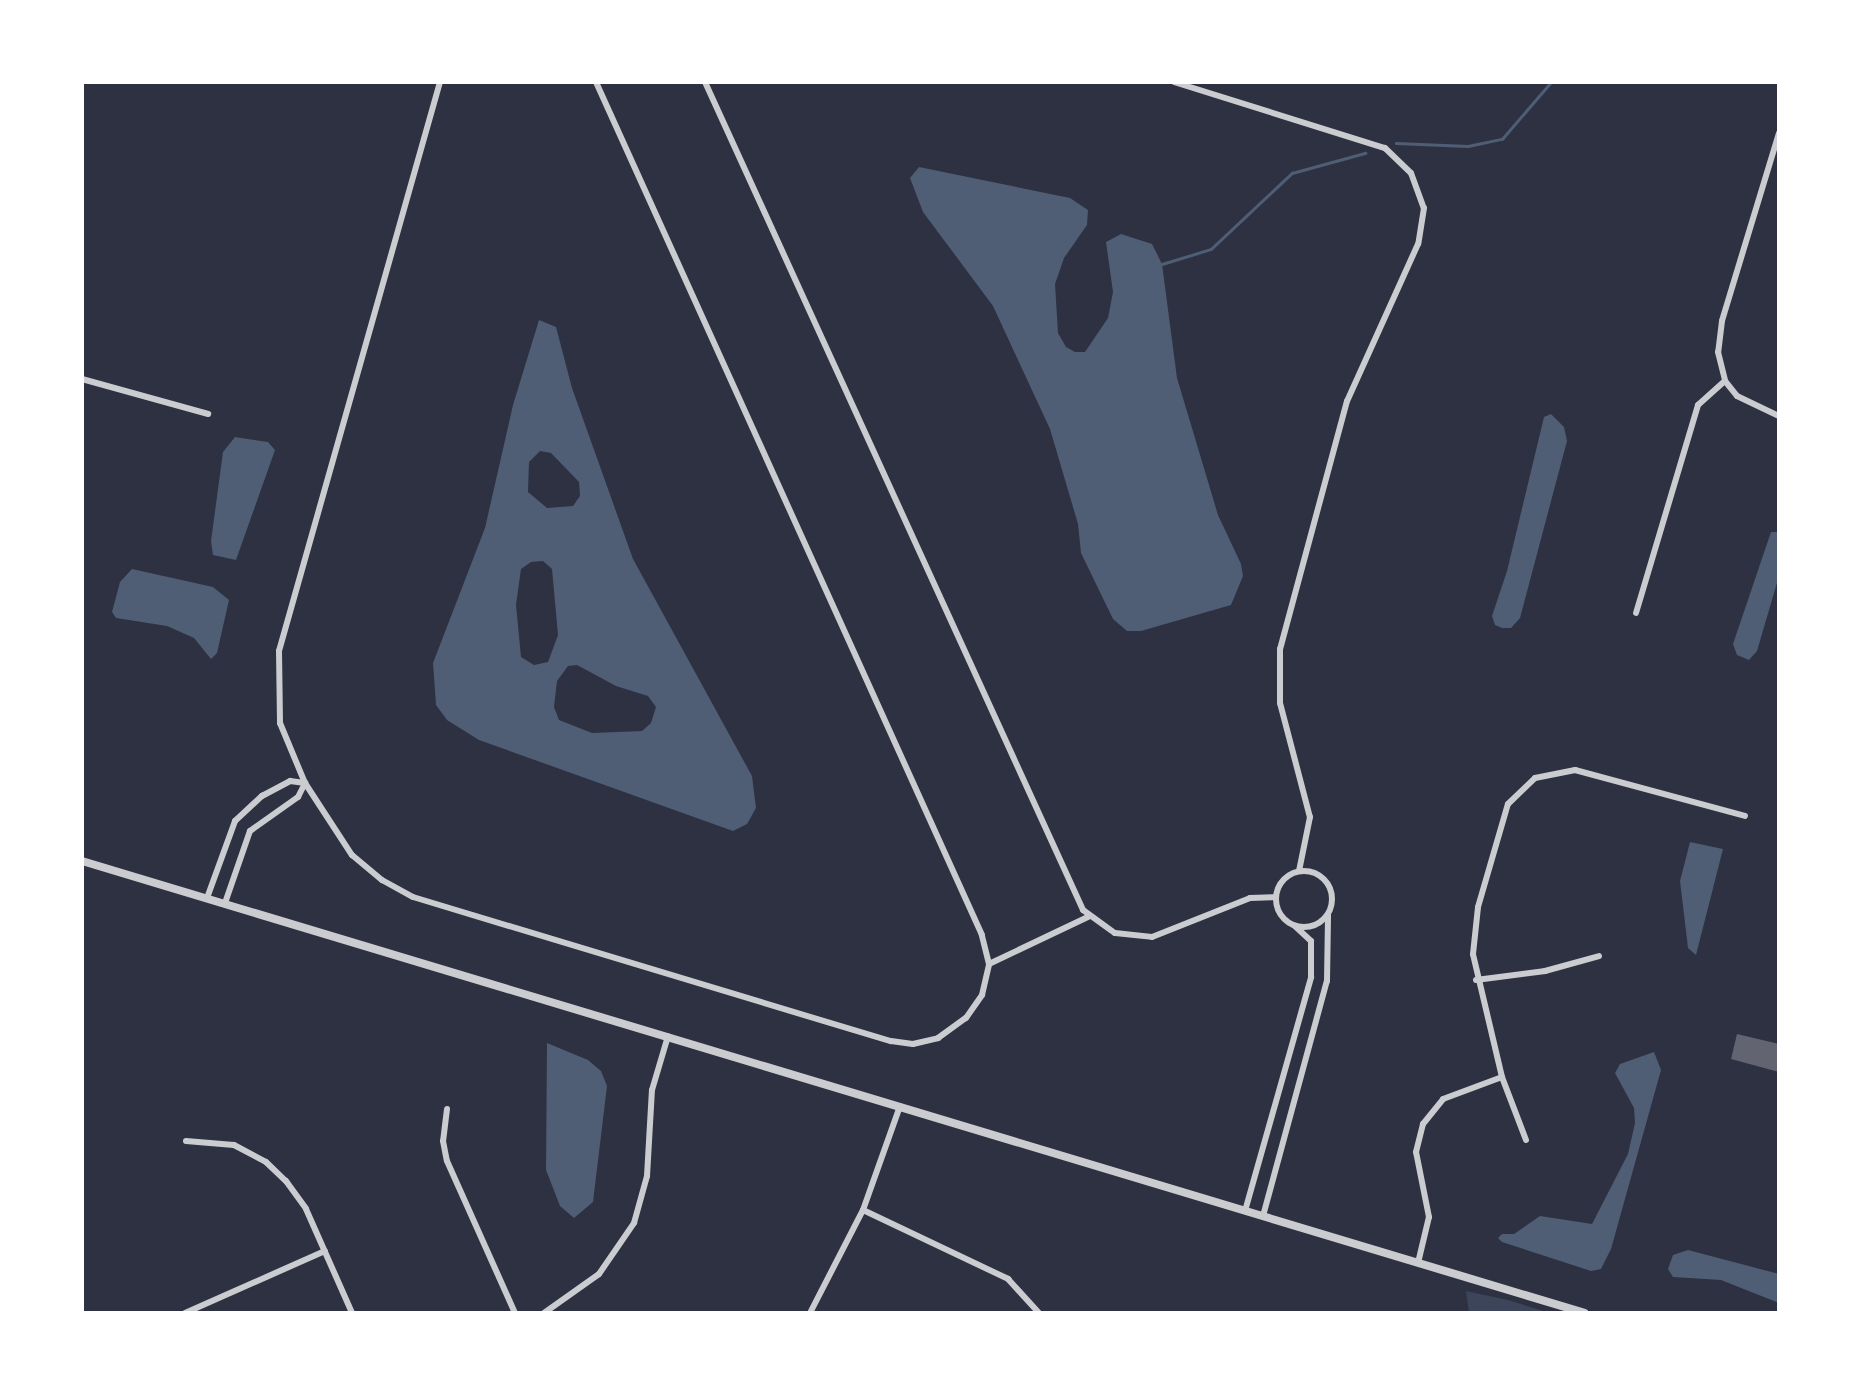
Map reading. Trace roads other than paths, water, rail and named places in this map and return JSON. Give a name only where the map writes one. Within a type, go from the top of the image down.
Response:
[{"type":"street","points":[[440,82],[279,651],[276,681],[280,723],[305,783],[341,843],[372,874],[400,891],[891,1041],[921,1044],[958,1026],[982,995],[989,964],[982,935],[596,82]]},
{"type":"street","points":[[705,82],[1071,892],[1088,917],[1115,933],[1152,937],[1250,898],[1275,897]]},
{"type":"street","points":[[1174,82],[1385,148],[1411,173],[1424,208],[1418,244],[1347,401],[1280,649],[1280,703],[1310,817],[1299,871]]},
{"type":"street","points":[[1779,133],[1720,331],[1718,352],[1726,381],[1750,406],[1779,416]]},
{"type":"street","points":[[82,379],[208,414]]},
{"type":"street","points":[[1636,613],[1695,415],[1704,398],[1726,381]]},
{"type":"street","points":[[1526,1140],[1503,1077],[1476,979],[1476,917],[1504,814],[1516,793],[1535,778],[1575,770],[1745,816]]},
{"type":"street","points":[[207,898],[235,821],[262,796],[290,781],[305,783]]},
{"type":"street","points":[[225,903],[250,831],[298,797],[305,783]]},
{"type":"street","points":[[82,861],[1585,1313]]},
{"type":"street","points":[[1245,1211],[1311,977],[1311,941],[1279,912],[1275,897],[1280,883],[1299,871],[1314,872],[1330,886],[1332,901],[1328,915],[1327,981],[1263,1216]]},
{"type":"street","points":[[1295,926],[1317,925],[1328,915]]},
{"type":"street","points":[[989,964],[1088,917]]},
{"type":"street","points":[[1476,979],[1545,971],[1599,956]]},
{"type":"street","points":[[544,1313],[599,1274],[634,1223],[647,1176],[653,1090],[668,1037]]},
{"type":"street","points":[[1418,1263],[1429,1217],[1416,1152],[1423,1124],[1443,1099],[1503,1077]]},
{"type":"street","points":[[810,1313],[863,1210],[900,1107]]},
{"type":"street","points":[[447,1109],[443,1141],[447,1161],[515,1313]]},
{"type":"street","points":[[186,1141],[223,1141],[266,1162],[301,1199],[352,1313]]},
{"type":"street","points":[[863,1210],[1008,1279],[1039,1313]]},
{"type":"street","points":[[185,1313],[325,1251]]},
{"type":"waterway","points":[[1396,143],[1468,146],[1502,139],[1551,82]]},
{"type":"waterway","points":[[1162,264],[1211,249],[1292,173],[1365,153]]}]
